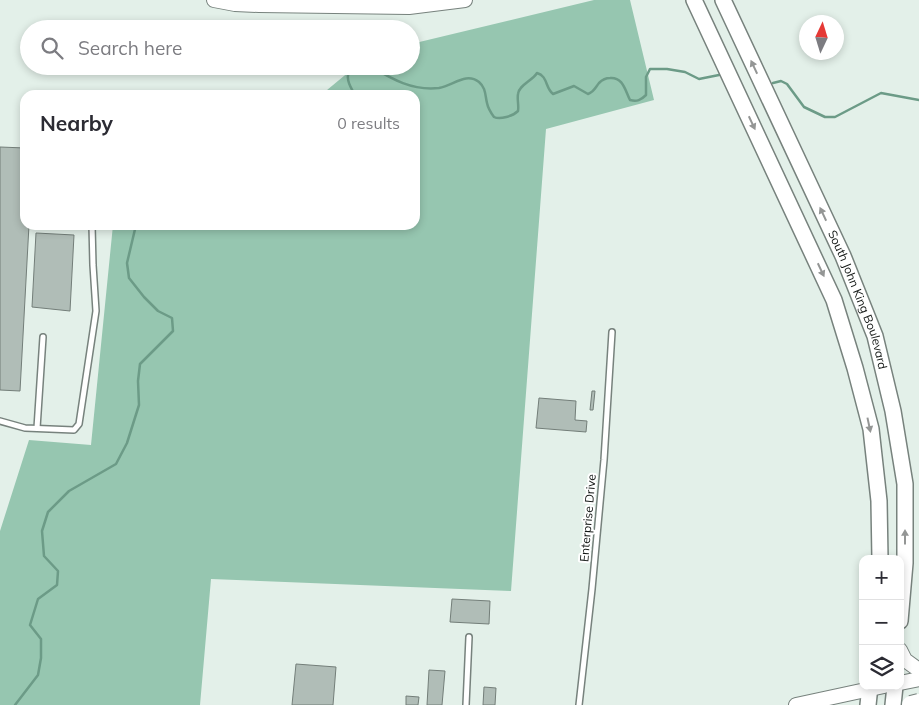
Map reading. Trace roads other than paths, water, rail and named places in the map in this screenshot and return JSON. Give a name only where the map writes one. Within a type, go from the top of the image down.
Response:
[{"type":"highway","points":[[911,705],[918,703]]},
{"type":"main road","name":"South John King Boulevard","points":[[694,0],[834,300],[871,428],[879,501],[880,555]]},
{"type":"main road","name":"South John King Boulevard","points":[[722,0],[843,256],[875,336],[893,410],[905,484],[905,563],[902,600]]},
{"type":"main road","points":[[868,705],[874,690]]},
{"type":"main road","points":[[893,705],[895,690]]},
{"type":"street","points":[[214,0],[235,4],[327,3],[409,6],[465,0]]},
{"type":"street","points":[[904,658],[919,670]]},
{"type":"street","points":[[904,682],[919,679]]},
{"type":"street","points":[[796,705],[826,703],[866,690]]},
{"type":"lane","points":[[0,421],[25,428],[74,430],[79,424],[96,311],[92,230]]},
{"type":"lane","name":"Enterprise Drive","points":[[579,705],[599,510],[612,332]]},
{"type":"lane","points":[[37,428],[43,337]]},
{"type":"lane","points":[[466,705],[469,637]]},
{"type":"waterway","points":[[387,75],[403,83],[420,88],[439,88],[460,80],[474,79],[483,87],[487,105],[492,114],[494,117],[500,118],[510,116],[518,111],[519,91],[537,73],[545,79],[553,94],[574,86],[588,94],[603,80],[614,78],[621,82],[630,100],[635,101],[646,95],[646,77],[650,69],[685,72],[699,79],[719,75]]},
{"type":"waterway","points":[[348,75],[349,84],[352,90]]},
{"type":"waterway","points":[[773,83],[781,81],[787,84],[804,107],[825,117],[835,117],[881,93],[919,100]]},
{"type":"waterway","points":[[15,705],[38,675],[41,658],[41,639],[30,625],[38,599],[57,585],[58,571],[44,556],[42,531],[48,512],[69,491],[116,464],[127,443],[139,405],[138,381],[140,364],[173,331],[172,318],[158,311],[129,278],[127,263],[135,230]]}]
